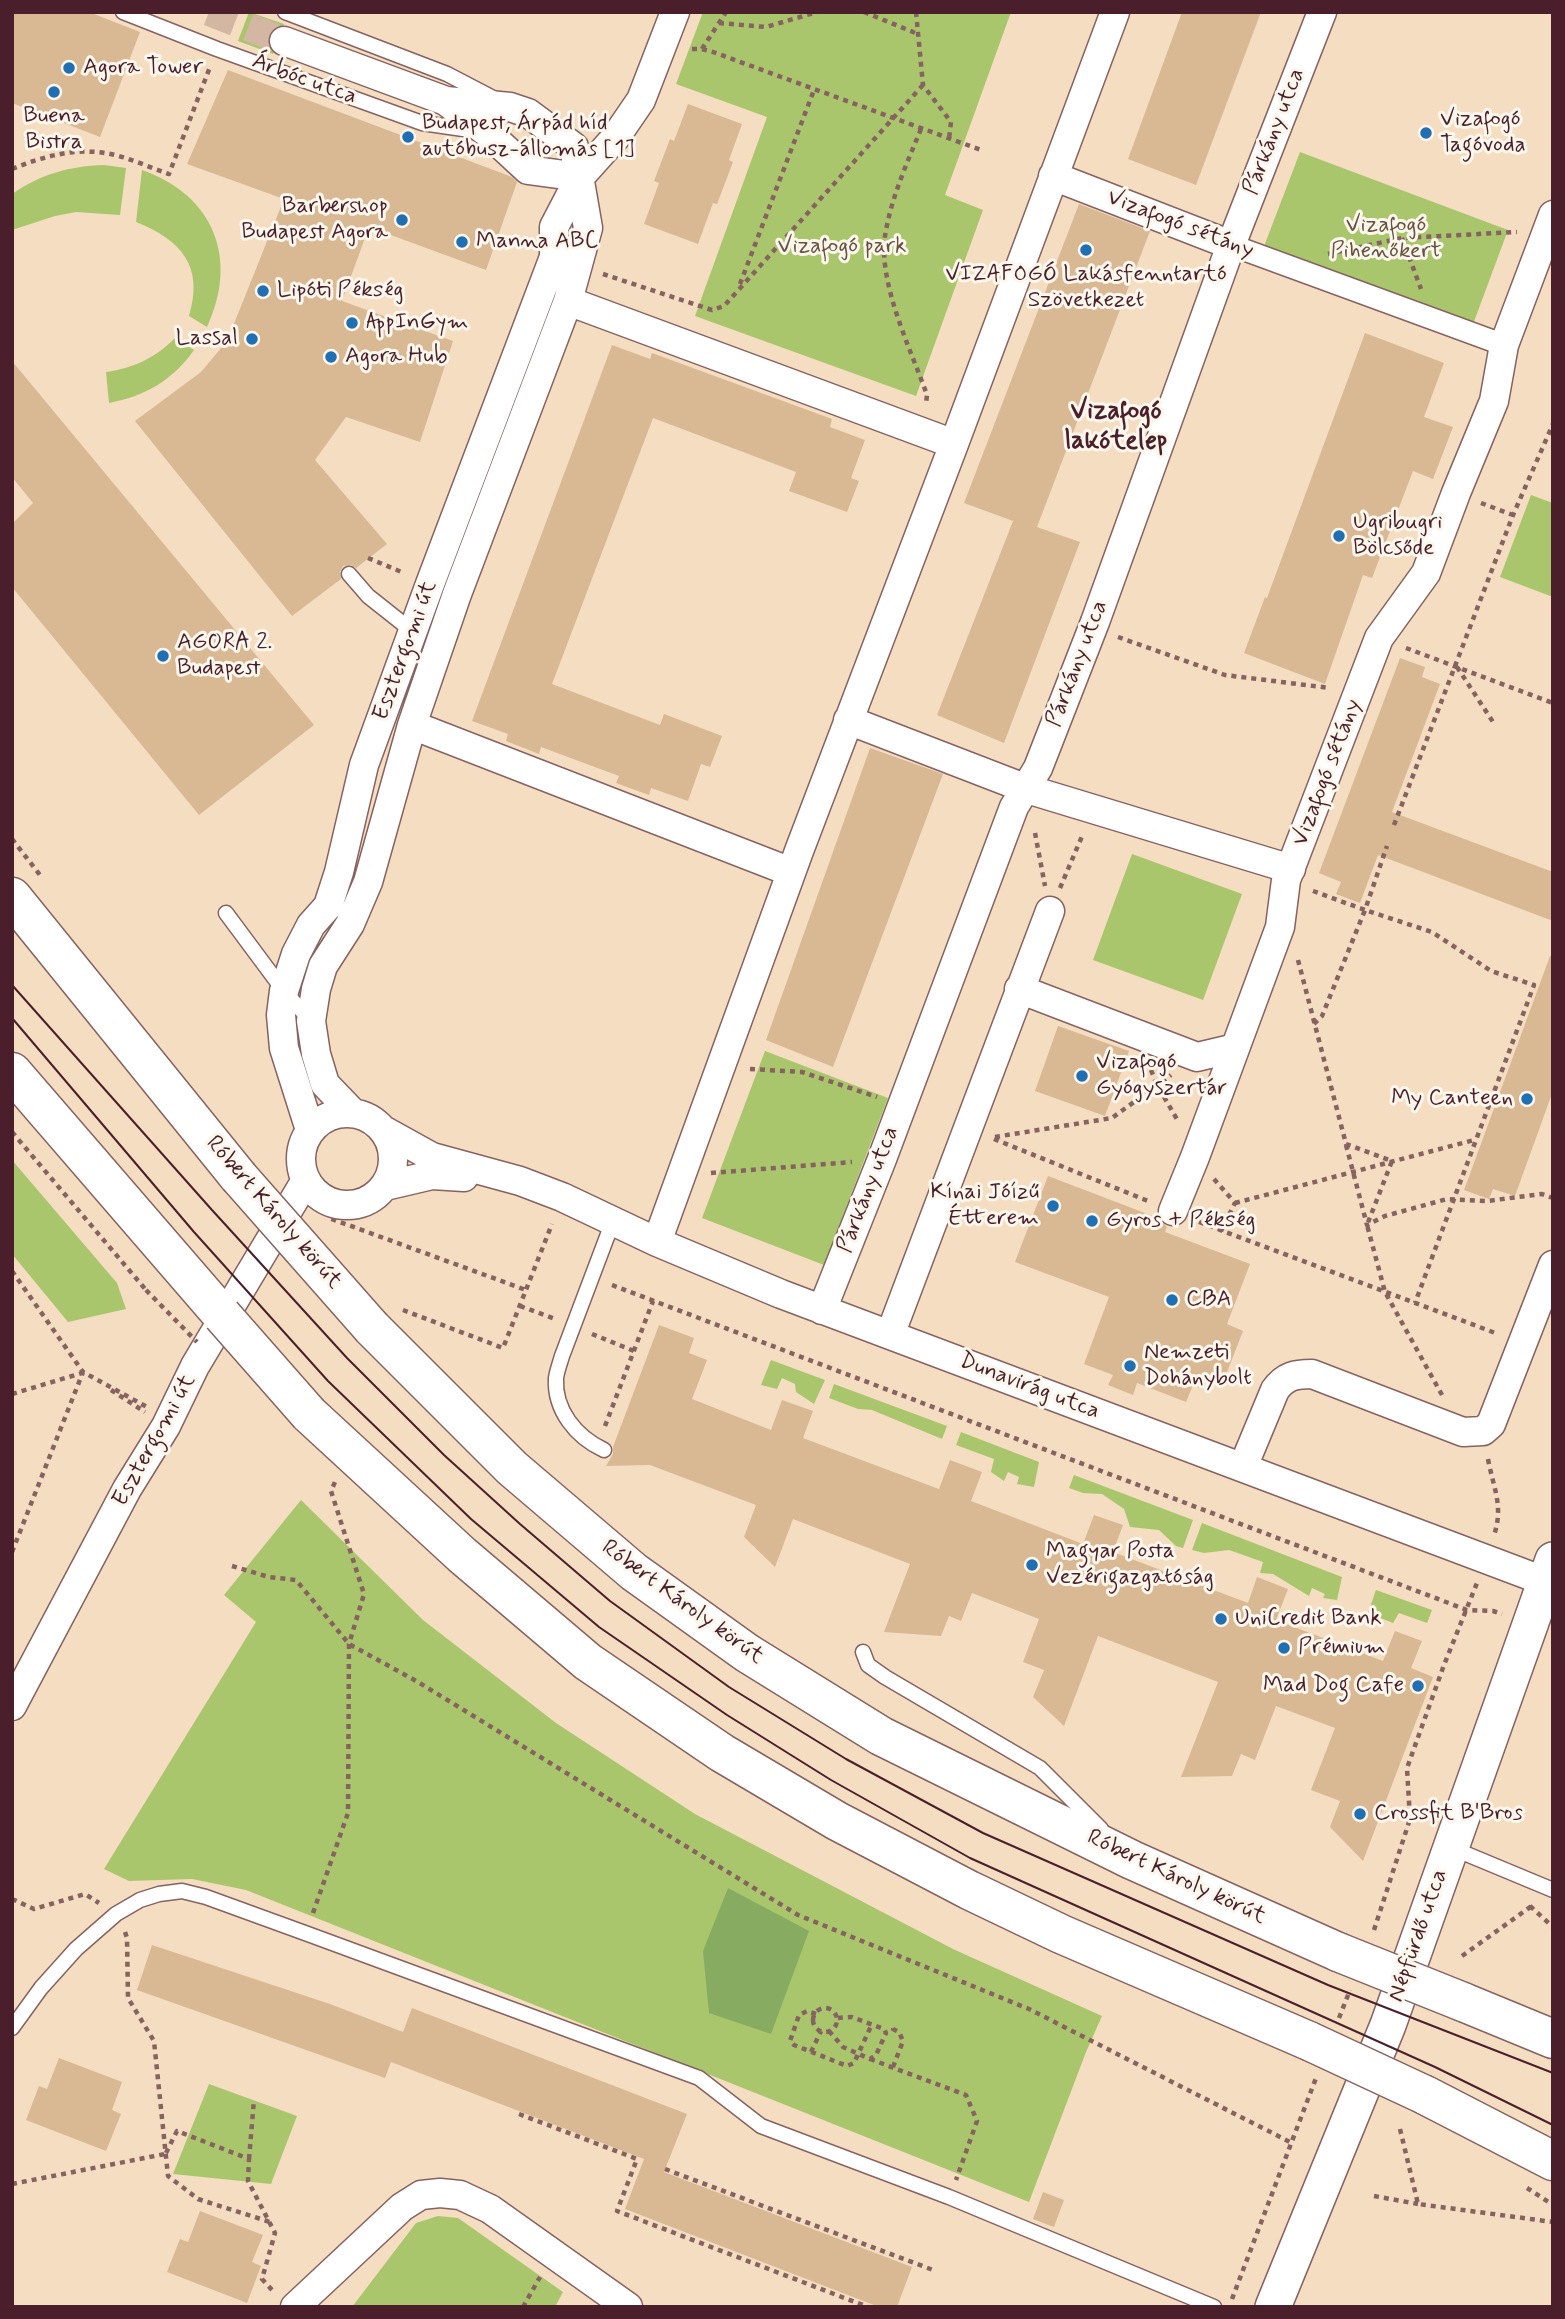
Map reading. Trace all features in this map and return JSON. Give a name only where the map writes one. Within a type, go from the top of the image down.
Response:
[{"type":"main road","name":"Róbert Károly körút","points":[[12,897],[238,1175],[387,1319],[512,1468],[634,1572],[747,1653],[881,1736],[1346,1967],[1463,2002],[1553,2039]]},
{"type":"main road","points":[[12,1072],[309,1413],[462,1555],[588,1662],[722,1753],[837,1821],[969,1890],[1061,1934],[1425,2095],[1553,2161]]},
{"type":"street","name":"Esztergomi út","points":[[310,1130],[284,1048],[281,1015],[296,954],[311,925],[327,906],[339,872],[364,765],[554,257],[554,227],[580,177],[615,138],[641,100],[675,12]]},
{"type":"street","points":[[657,1242],[791,872],[1115,12]]},
{"type":"street","name":"Párkány utca","points":[[822,1310],[882,1159],[1014,807],[1038,768],[1231,245],[1322,12]]},
{"type":"street","name":"Árbóc utca","points":[[284,40],[446,101],[510,107],[528,113],[574,147],[580,177],[528,170],[488,133],[446,101]]},
{"type":"street","name":"Vizafogó sétány","points":[[1053,176],[1231,245],[1504,345]]},
{"type":"street","name":"Esztergomi út","points":[[385,1131],[370,1118],[351,1111],[325,1084],[316,1054],[311,1021],[316,989],[323,966],[350,924],[368,882],[412,724],[568,301],[588,228],[580,177]]},
{"type":"street","name":"Vizafogó sétány","points":[[1173,1211],[1280,927],[1289,875],[1379,638],[1426,573],[1494,401],[1504,345],[1549,225]]},
{"type":"street","points":[[568,301],[954,444]]},
{"type":"street","points":[[848,720],[1027,789],[1289,875]]},
{"type":"street","name":"Esztergomi út","points":[[412,724],[791,872]]},
{"type":"street","points":[[890,1335],[1050,911]]},
{"type":"street","points":[[1019,989],[1197,1057],[1235,1048]]},
{"type":"street","points":[[351,1111],[328,1115],[310,1130],[302,1145],[300,1163],[315,1190],[337,1204],[364,1202],[385,1186],[392,1173],[394,1159],[392,1144],[385,1131]]},
{"type":"street","name":"Dunavirág utca","points":[[385,1131],[432,1157],[520,1181],[562,1197],[657,1242],[822,1310],[1485,1558],[1548,1570]]},
{"type":"street","name":"Dunavirág utca","points":[[385,1186],[432,1175],[520,1181]]},
{"type":"street","name":"Esztergomi út","points":[[12,1706],[127,1489],[168,1422],[195,1366],[315,1190]]},
{"type":"street","points":[[1243,1467],[1275,1390],[1282,1380],[1296,1374],[1312,1374],[1473,1432],[1491,1424],[1553,1265]]},
{"type":"street","name":"Népfürdő utca","points":[[1273,2307],[1388,2025],[1548,1570]]},
{"type":"street","points":[[287,2302],[402,2207],[421,2195],[440,2193],[460,2195],[490,2209],[628,2307]]},
{"type":"lane","name":"Árbóc utca","points":[[123,12],[422,123],[488,133]]},
{"type":"lane","name":"Árbóc utca","points":[[285,12],[447,74],[510,107]]},
{"type":"lane","points":[[348,573],[368,596],[412,632],[440,644]]},
{"type":"lane","points":[[226,913],[311,1021]]},
{"type":"lane","points":[[601,1448],[577,1433],[563,1412],[556,1378],[613,1222]]},
{"type":"lane","points":[[863,1652],[868,1665],[885,1677],[1040,1768],[1132,1860]]},
{"type":"lane","points":[[1450,1847],[1546,1887]]},
{"type":"lane","points":[[12,2028],[41,1988],[76,1949],[117,1914],[140,1900],[183,1891],[306,1933],[698,2078],[761,2126],[949,2197],[1214,2307]]},
{"type":"path","points":[[702,49],[726,12]]},
{"type":"path","points":[[719,23],[766,27],[817,12]]},
{"type":"path","points":[[864,12],[918,34]]},
{"type":"path","points":[[916,12],[923,85],[951,122],[949,139]]},
{"type":"path","points":[[662,49],[702,49],[981,150]]},
{"type":"path","points":[[12,169],[41,158],[73,152],[106,153],[169,174],[212,63]]},
{"type":"path","points":[[601,273],[712,310],[723,306],[923,85]]},
{"type":"path","points":[[739,289],[814,90]]},
{"type":"path","points":[[921,129],[897,188],[884,237],[886,281],[926,395],[924,433]]},
{"type":"path","points":[[1290,267],[1298,260],[1402,238],[1532,232],[1549,225]]},
{"type":"path","points":[[1402,238],[1428,309],[1425,316]]},
{"type":"path","points":[[1394,825],[1513,515],[1553,424]]},
{"type":"path","points":[[368,558],[430,584]]},
{"type":"path","points":[[1094,622],[1106,633],[1225,675],[1336,689],[1357,697]]},
{"type":"path","points":[[1379,638],[1553,703]]},
{"type":"path","points":[[1456,665],[1493,722]]},
{"type":"path","points":[[1027,789],[1050,911]]},
{"type":"path","points":[[1050,911],[1094,809]]},
{"type":"path","points":[[1314,1024],[1322,1016],[1365,910],[1384,848]]},
{"type":"path","points":[[1289,875],[1365,910],[1432,932],[1490,971],[1534,985],[1415,1303]]},
{"type":"path","points":[[1295,948],[1385,1292],[1473,1432],[1498,1497],[1498,1523],[1408,1768],[1410,1819],[1384,1907],[1374,1931]]},
{"type":"path","points":[[1135,1033],[1157,1085],[1196,1154],[1235,1203]]},
{"type":"path","points":[[1197,1057],[1112,1118],[990,1138],[1221,1231],[1522,1343]]},
{"type":"path","points":[[720,1067],[802,1072],[902,1106]]},
{"type":"path","points":[[12,1132],[146,1290]]},
{"type":"path","points":[[1221,1231],[1235,1203],[1475,1140]]},
{"type":"path","points":[[1346,1144],[1392,1161]]},
{"type":"path","points":[[676,1190],[705,1174],[882,1159]]},
{"type":"path","points":[[1367,1225],[1392,1161]]},
{"type":"path","points":[[315,1190],[330,1219],[526,1290]]},
{"type":"path","points":[[1367,1225],[1385,1216],[1447,1199],[1487,1201],[1542,1194],[1553,1198]]},
{"type":"path","points":[[387,1319],[503,1348],[562,1197]]},
{"type":"path","points":[[12,1271],[83,1372],[168,1422]]},
{"type":"path","points":[[592,1277],[1467,1610],[1493,1611],[1529,1624]]},
{"type":"path","points":[[601,1448],[653,1301]]},
{"type":"path","points":[[12,1394],[83,1372]]},
{"type":"path","points":[[12,1552],[83,1372]]},
{"type":"path","points":[[306,1933],[348,1813],[349,1644],[364,1594],[331,1490],[335,1481]]},
{"type":"path","points":[[232,1566],[269,1577],[296,1580],[349,1644],[418,1682],[798,1915],[1029,2009],[1290,2142]]},
{"type":"path","points":[[1462,1956],[1532,1908],[1546,1887]]},
{"type":"path","points":[[12,1899],[34,1909],[85,1894],[117,1914],[127,1938],[128,1998],[154,2041],[168,2176],[198,2199],[270,2222]]},
{"type":"path","points":[[1546,1920],[1553,1927]]},
{"type":"path","points":[[1230,2307],[1290,2142],[1346,1967]]},
{"type":"path","points":[[822,2007],[834,2010],[836,2018],[834,2027],[829,2031],[821,2031],[815,2026],[816,2014],[822,2007]]},
{"type":"path","points":[[816,2014],[802,2012],[799,2015],[790,2037],[794,2045],[847,2066],[855,2063],[872,2024]]},
{"type":"path","points":[[836,2018],[852,2017],[884,2029],[886,2033],[877,2055],[870,2059]]},
{"type":"path","points":[[893,2067],[903,2041],[900,2030],[893,2029],[894,2025]]},
{"type":"path","points":[[811,2052],[821,2031]]},
{"type":"path","points":[[829,2031],[843,2047],[967,2095],[977,2122],[949,2197]]},
{"type":"path","points":[[254,2100],[248,2181],[275,2233],[262,2279],[287,2302]]},
{"type":"path","points":[[519,2114],[643,2161]]},
{"type":"path","points":[[1400,2129],[1418,2204]]},
{"type":"path","points":[[165,2154],[177,2131],[249,2160]]},
{"type":"path","points":[[12,2184],[165,2154]]},
{"type":"path","points":[[637,2159],[617,2211],[868,2306]]},
{"type":"path","points":[[666,2169],[933,2270]]},
{"type":"path","points":[[1374,2196],[1553,2222]]},
{"type":"green space","points":[[249,12],[284,24],[273,54],[238,41]]},
{"type":"green space","name":"Vizafogó park","points":[[703,12],[1011,12],[945,195],[983,210],[916,396],[695,316],[767,117],[676,84]]},
{"type":"green space","name":"Vizafogó Pihenőkert","points":[[1300,152],[1508,230],[1472,327],[1263,249]]},
{"type":"green space","points":[[104,165],[126,168],[120,215],[76,212],[12,230],[12,194],[56,172]]},
{"type":"green space","points":[[142,170],[167,181],[187,196],[203,213],[214,232],[220,277],[216,302],[207,327],[189,316],[194,283],[185,257],[166,237],[136,222]]},
{"type":"green space","points":[[175,338],[194,350],[177,370],[157,386],[109,403],[106,372],[144,361]]},
{"type":"green space","points":[[1531,495],[1553,503],[1553,597],[1500,577]]},
{"type":"green space","points":[[1132,854],[1242,894],[1203,1000],[1093,960]]},
{"type":"green space","points":[[765,1051],[888,1098],[824,1265],[702,1218]]},
{"type":"green space","points":[[12,1160],[117,1283],[126,1309],[68,1322],[12,1254]]},
{"type":"green space","points":[[771,1360],[825,1380],[814,1404],[796,1392],[795,1384],[782,1378],[777,1389],[761,1385]]},
{"type":"green space","points":[[834,1384],[947,1426],[942,1439],[872,1410],[858,1409],[829,1398]]},
{"type":"green space","points":[[961,1432],[1039,1462],[1034,1487],[1017,1484],[1019,1477],[1008,1472],[1004,1481],[991,1472],[994,1459],[956,1445]]},
{"type":"green space","points":[[1074,1475],[1193,1520],[1183,1548],[1176,1546],[1159,1530],[1130,1527],[1124,1509],[1102,1494],[1083,1493],[1069,1488]]},
{"type":"green space","points":[[301,1500],[423,1620],[556,1723],[695,1814],[953,1949],[1102,2016],[1029,2202],[246,1890],[192,1879],[129,1881],[104,1869],[256,1622],[224,1595]]},
{"type":"green space","points":[[1202,1523],[1342,1577],[1337,1600],[1323,1598],[1325,1594],[1312,1588],[1309,1596],[1273,1574],[1260,1573],[1263,1562],[1229,1550],[1204,1553],[1192,1550]]},
{"type":"green space","points":[[1376,1590],[1432,1610],[1427,1623],[1399,1613],[1393,1623],[1368,1613]]},
{"type":"green space","points":[[728,1888],[809,1931],[771,2034],[709,2013],[703,1951]]},
{"type":"green space","points":[[209,2084],[297,2116],[271,2184],[173,2174]]},
{"type":"green space","points":[[438,2216],[458,2218],[563,2292],[555,2307],[352,2307],[416,2223]]},
{"type":"building","name":"Agora Tower","points":[[12,12],[89,12],[140,32],[100,137],[12,103]]},
{"type":"building","points":[[1182,12],[1261,12],[1196,185],[1128,159]]},
{"type":"building","name":"Agora Hub","points":[[228,70],[512,177],[517,182],[486,270],[369,227],[342,301],[453,341],[420,442],[346,417],[315,460],[387,544],[356,568],[351,565],[343,566],[341,579],[292,616],[135,421],[201,372],[227,341],[284,199],[187,164]]},
{"type":"building","points":[[688,104],[742,124],[729,160],[733,162],[717,204],[713,203],[698,244],[644,224],[659,183],[654,181],[670,139],[674,141]]},
{"type":"building","points":[[1079,204],[1150,231],[1037,527],[1080,542],[1004,743],[937,715],[1013,521],[964,503]]},
{"type":"building","name":"Ugribugri Bölcsőde","points":[[1365,333],[1444,363],[1424,417],[1453,427],[1433,479],[1413,471],[1372,578],[1363,575],[1325,684],[1244,653]]},
{"type":"building","points":[[612,345],[650,359],[652,353],[832,419],[830,427],[865,440],[851,478],[859,481],[847,512],[789,491],[796,472],[653,418],[552,684],[660,725],[664,714],[722,736],[710,767],[701,764],[688,801],[651,788],[649,795],[616,783],[619,776],[541,747],[539,754],[506,741],[508,734],[472,721]]},
{"type":"building","name":"AGORA 2. Budapest","points":[[12,361],[314,725],[199,815],[12,587],[12,524],[33,503],[12,477]]},
{"type":"building","points":[[1400,658],[1425,667],[1422,677],[1440,684],[1392,812],[1553,872],[1553,921],[1378,855],[1360,903],[1336,894],[1341,882],[1319,873]]},
{"type":"building","points":[[870,748],[943,774],[833,1067],[766,1040]]},
{"type":"building","points":[[1550,956],[1553,956],[1553,1091],[1515,1196],[1493,1189],[1489,1199],[1464,1190]]},
{"type":"building","name":"Vizafogó Gyógyszertár","points":[[1058,1026],[1129,1051],[1105,1116],[1035,1091]]},
{"type":"building","points":[[1048,1176],[1158,1218],[1167,1227],[1165,1232],[1250,1264],[1227,1324],[1243,1331],[1224,1380],[1208,1374],[1202,1389],[1193,1385],[1186,1402],[1137,1383],[1133,1395],[1108,1385],[1113,1375],[1084,1364],[1109,1297],[1015,1262]]},
{"type":"building","points":[[659,1325],[694,1338],[689,1353],[707,1360],[692,1399],[771,1430],[782,1400],[813,1411],[803,1438],[939,1489],[950,1460],[982,1472],[971,1501],[1083,1544],[1094,1515],[1123,1525],[1113,1552],[1248,1603],[1257,1577],[1288,1589],[1276,1620],[1383,1661],[1395,1631],[1422,1641],[1411,1668],[1433,1677],[1363,1861],[1330,1827],[1340,1801],[1311,1790],[1335,1728],[1276,1706],[1255,1760],[1241,1754],[1232,1776],[1181,1777],[1218,1682],[1098,1636],[1064,1726],[1033,1697],[1044,1670],[1023,1662],[1039,1619],[972,1593],[961,1621],[949,1616],[941,1636],[884,1632],[910,1564],[793,1519],[775,1567],[744,1537],[756,1505],[650,1465],[606,1466],[613,1454],[613,1447]]},
{"type":"building","points":[[152,1945],[330,2004],[403,2032],[412,2008],[687,2114],[664,2172],[912,2267],[897,2307],[879,2307],[625,2209],[644,2159],[391,2062],[385,2078],[137,1990]]},
{"type":"building","points":[[59,2058],[122,2082],[112,2110],[121,2114],[106,2151],[26,2120],[39,2086],[47,2089]]},
{"type":"building","points":[[1043,2192],[1064,2200],[1054,2227],[1033,2219]]},
{"type":"building","points":[[200,2211],[263,2235],[252,2262],[261,2266],[247,2303],[167,2272],[180,2239],[188,2242]]},
{"type":"tunnel","points":[[209,12],[284,41]]},
{"type":"tram line","points":[[12,985],[347,1358],[444,1455],[610,1601],[729,1687],[846,1759],[983,1833],[1328,1985],[1553,2073]]},
{"type":"tram line","points":[[12,1018],[194,1232],[328,1381],[471,1519],[599,1627],[727,1715],[831,1780],[970,1858],[1435,2067],[1553,2125]]},
{"type":"place","name":"Agora Tower","points":[[69,68]]},
{"type":"place","name":"Buena Bistra","points":[[54,92]]},
{"type":"place","name":"Vizafogó Tagóvoda","points":[[1426,133]]},
{"type":"place","name":"Budapest, Árpád híd autóbusz-állomás [1]","points":[[408,137]]},
{"type":"place","name":"Barbershop Budapest Agora","points":[[402,220]]},
{"type":"place","name":"Manna ABC","points":[[462,242]]},
{"type":"place","name":"VIZAFOGÓ Lakásfenntartó Szövetkezet","points":[[1086,250]]},
{"type":"place","name":"Lipóti Pékség","points":[[263,291]]},
{"type":"place","name":"AppInGym","points":[[352,323]]},
{"type":"place","name":"Lassal","points":[[252,339]]},
{"type":"place","name":"Agora Hub","points":[[331,357]]},
{"type":"place","name":"Ugribugri Bölcsőde","points":[[1339,536]]},
{"type":"place","name":"AGORA 2. Budapest","points":[[163,656]]},
{"type":"place","name":"Vizafogó Gyógyszertár","points":[[1082,1076]]},
{"type":"place","name":"My Canteen","points":[[1527,1099]]},
{"type":"place","name":"Kínai Jóízű Étterem","points":[[1053,1206]]},
{"type":"place","name":"Gyros + Pékség","points":[[1092,1221]]},
{"type":"place","name":"CBA","points":[[1172,1300]]},
{"type":"place","name":"Nemzeti Dohánybolt","points":[[1130,1366]]},
{"type":"place","name":"Magyar Posta Vezérigazgatóság","points":[[1032,1565]]},
{"type":"place","name":"UniCredit Bank","points":[[1221,1619]]},
{"type":"place","name":"Prémium","points":[[1284,1648]]},
{"type":"place","name":"Mad Dog Cafe","points":[[1418,1686]]},
{"type":"place","name":"Crossfit B'Bros","points":[[1360,1814]]},
{"type":"district","name":"Vizafogó lakótelep","points":[[1116,428]]}]
